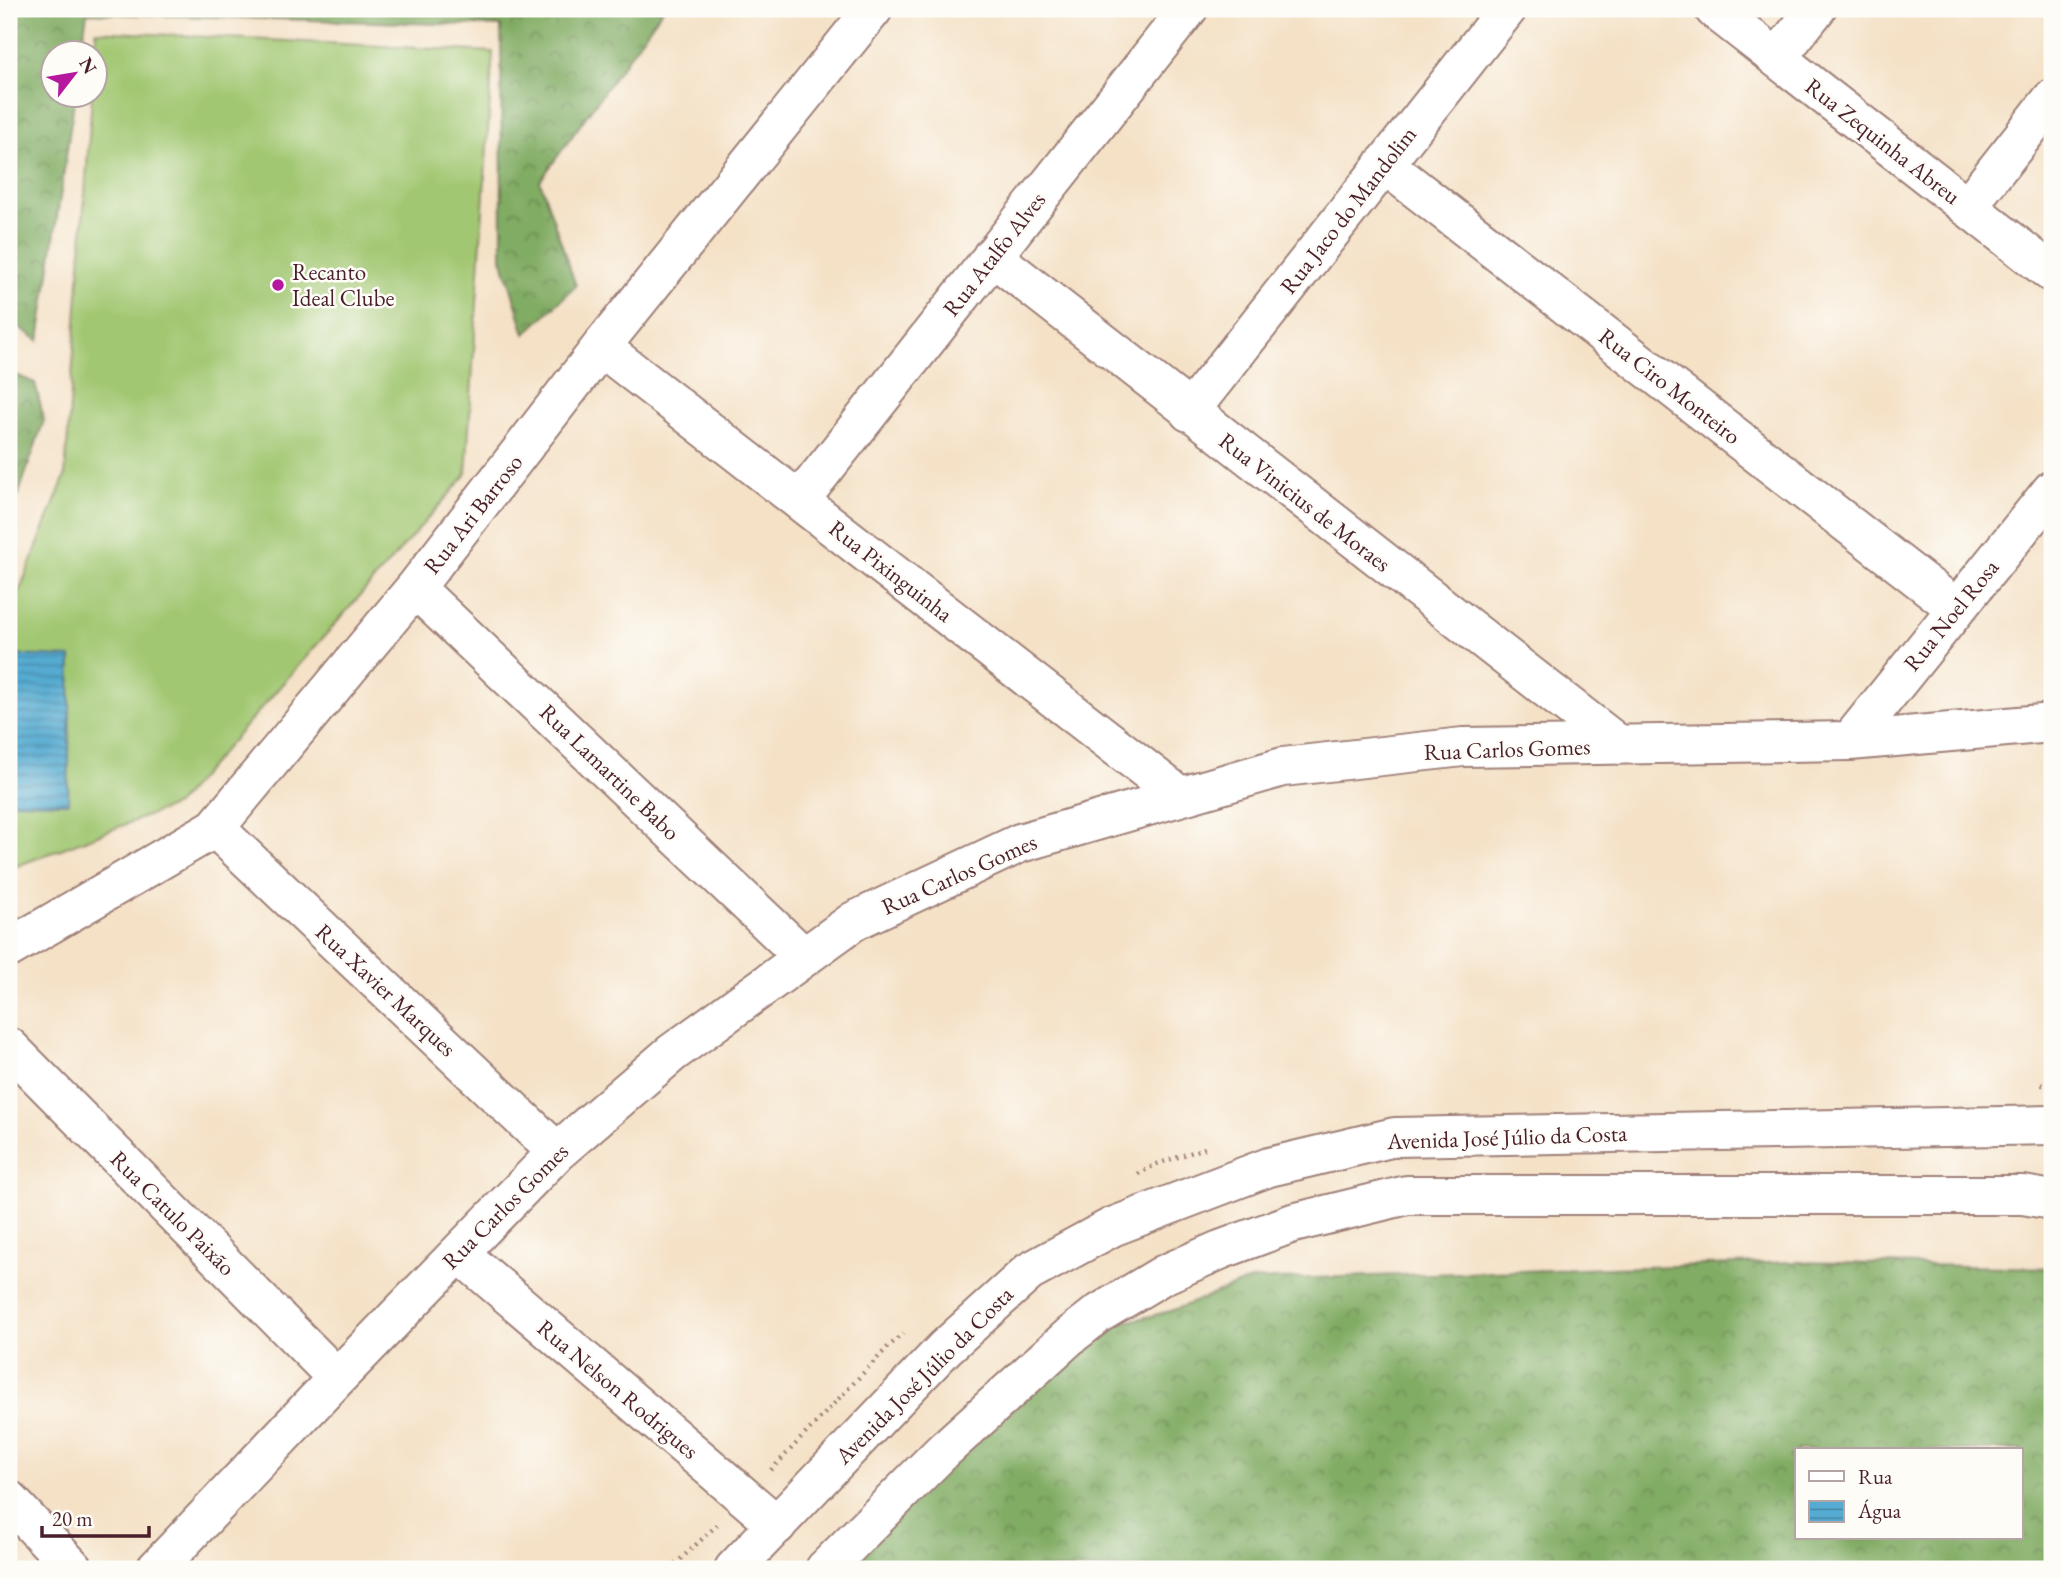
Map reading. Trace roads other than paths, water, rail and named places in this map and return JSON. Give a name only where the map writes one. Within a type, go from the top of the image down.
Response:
[{"type":"street","name":"Rua Ari Barroso","points":[[9,948],[215,828],[415,588],[601,347],[873,9]]},
{"type":"street","name":"Rua Atalfo Alves","points":[[800,500],[1188,9]]},
{"type":"street","name":"Rua Jaco do Mandolim","points":[[1189,412],[1507,9]]},
{"type":"street","name":"Rua Zequinha Abreu","points":[[1714,9],[2052,273]]},
{"type":"street","points":[[1777,58],[1816,9]]},
{"type":"street","points":[[1967,207],[2052,99]]},
{"type":"street","name":"Rua Ciro Monteiro","points":[[1384,164],[1956,608]]},
{"type":"street","name":"Rua Vinicius de Moraes","points":[[992,257],[1619,745]]},
{"type":"street","name":"Rua Pixinguinha","points":[[601,347],[1180,796]]},
{"type":"street","name":"Rua Noel Rosa","points":[[1850,741],[2052,490]]},
{"type":"street","name":"Rua Lamartine Babo","points":[[415,588],[804,957]]},
{"type":"street","name":"Rua Carlos Gomes","points":[[156,1569],[557,1152],[672,1053],[854,921],[1020,843],[1283,766],[1463,747],[1850,741],[2052,723]]},
{"type":"street","name":"Rua Xavier Marques","points":[[215,828],[557,1152]]},
{"type":"street","name":"Rua Catulo Paixão","points":[[9,1047],[337,1378]]},
{"type":"street","name":"Avenida José Júlio da Costa","points":[[734,1569],[945,1348],[1029,1272],[1112,1227],[1269,1167],[1395,1137],[2052,1125]]},
{"type":"street","points":[[825,1569],[943,1451],[1098,1314],[1163,1275],[1293,1223],[1408,1195],[2023,1195],[2052,1200]]},
{"type":"street","name":"Rua Nelson Rodrigues","points":[[459,1253],[777,1525]]},
{"type":"street","points":[[9,1500],[74,1569]]},
{"type":"water","points":[[9,655],[71,657],[68,803],[9,802]]},
{"type":"place","name":"Recanto Ideal Clube","points":[[278,285]]}]
